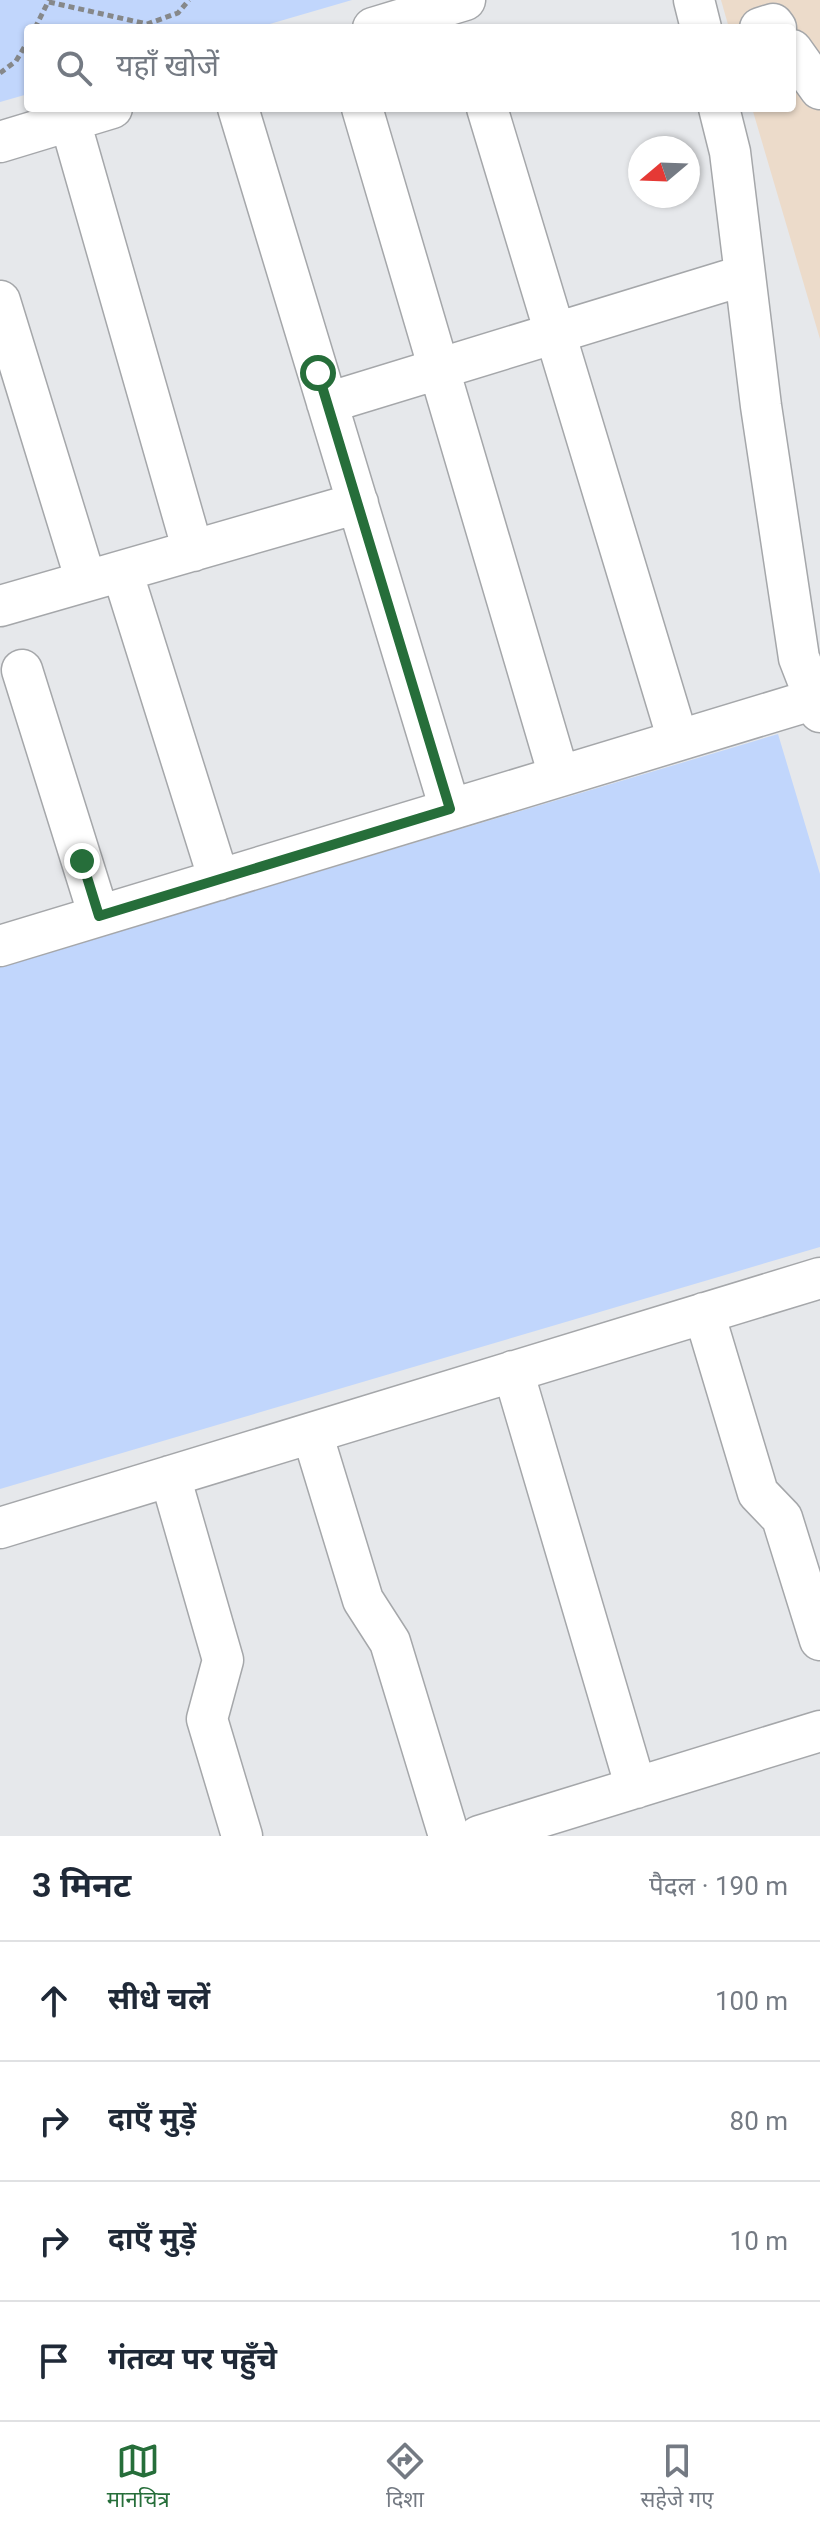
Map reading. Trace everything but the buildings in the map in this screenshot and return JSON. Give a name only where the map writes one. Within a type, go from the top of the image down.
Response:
[{"type":"street","points":[[694,0],[700,24]]},
{"type":"street","points":[[393,24],[462,10]]},
{"type":"street","points":[[796,56],[820,89]]},
{"type":"street","points":[[0,142],[99,112]]},
{"type":"street","points":[[239,112],[450,809]]},
{"type":"street","points":[[363,112],[559,776]]},
{"type":"street","points":[[488,112],[678,740]]},
{"type":"street","points":[[0,946],[678,740],[817,705],[799,658],[805,595],[745,275],[730,152],[720,112]]},
{"type":"street","points":[[70,121],[193,551]]},
{"type":"street","points":[[327,403],[745,275]]},
{"type":"street","points":[[0,301],[219,880]]},
{"type":"street","points":[[0,606],[358,503]]},
{"type":"street","points":[[22,670],[99,916]]},
{"type":"street","points":[[0,1528],[820,1278]]},
{"type":"street","points":[[704,1313],[758,1493],[782,1518],[820,1640]]},
{"type":"street","points":[[513,1371],[636,1788]]},
{"type":"street","points":[[312,1433],[363,1600],[390,1642],[449,1836]]},
{"type":"street","points":[[170,1476],[223,1660],[207,1719],[242,1836]]},
{"type":"street","points":[[479,1836],[820,1731]]},
{"type":"path","points":[[37,24],[49,1],[147,24],[178,13],[189,0]]},
{"type":"path","points":[[0,73],[16,61],[24,48]]},
{"type":"shaded area","points":[[0,0],[352,0],[270,24],[24,24],[24,95],[0,102]]},
{"type":"shaded area","points":[[721,0],[820,0],[820,339],[753,112],[796,112],[796,24],[728,24]]},
{"type":"shaded area","points":[[778,734],[820,874],[820,1247],[0,1489],[0,967]]},
{"type":"route","points":[[82,861],[99,916],[450,809],[318,373]]}]
